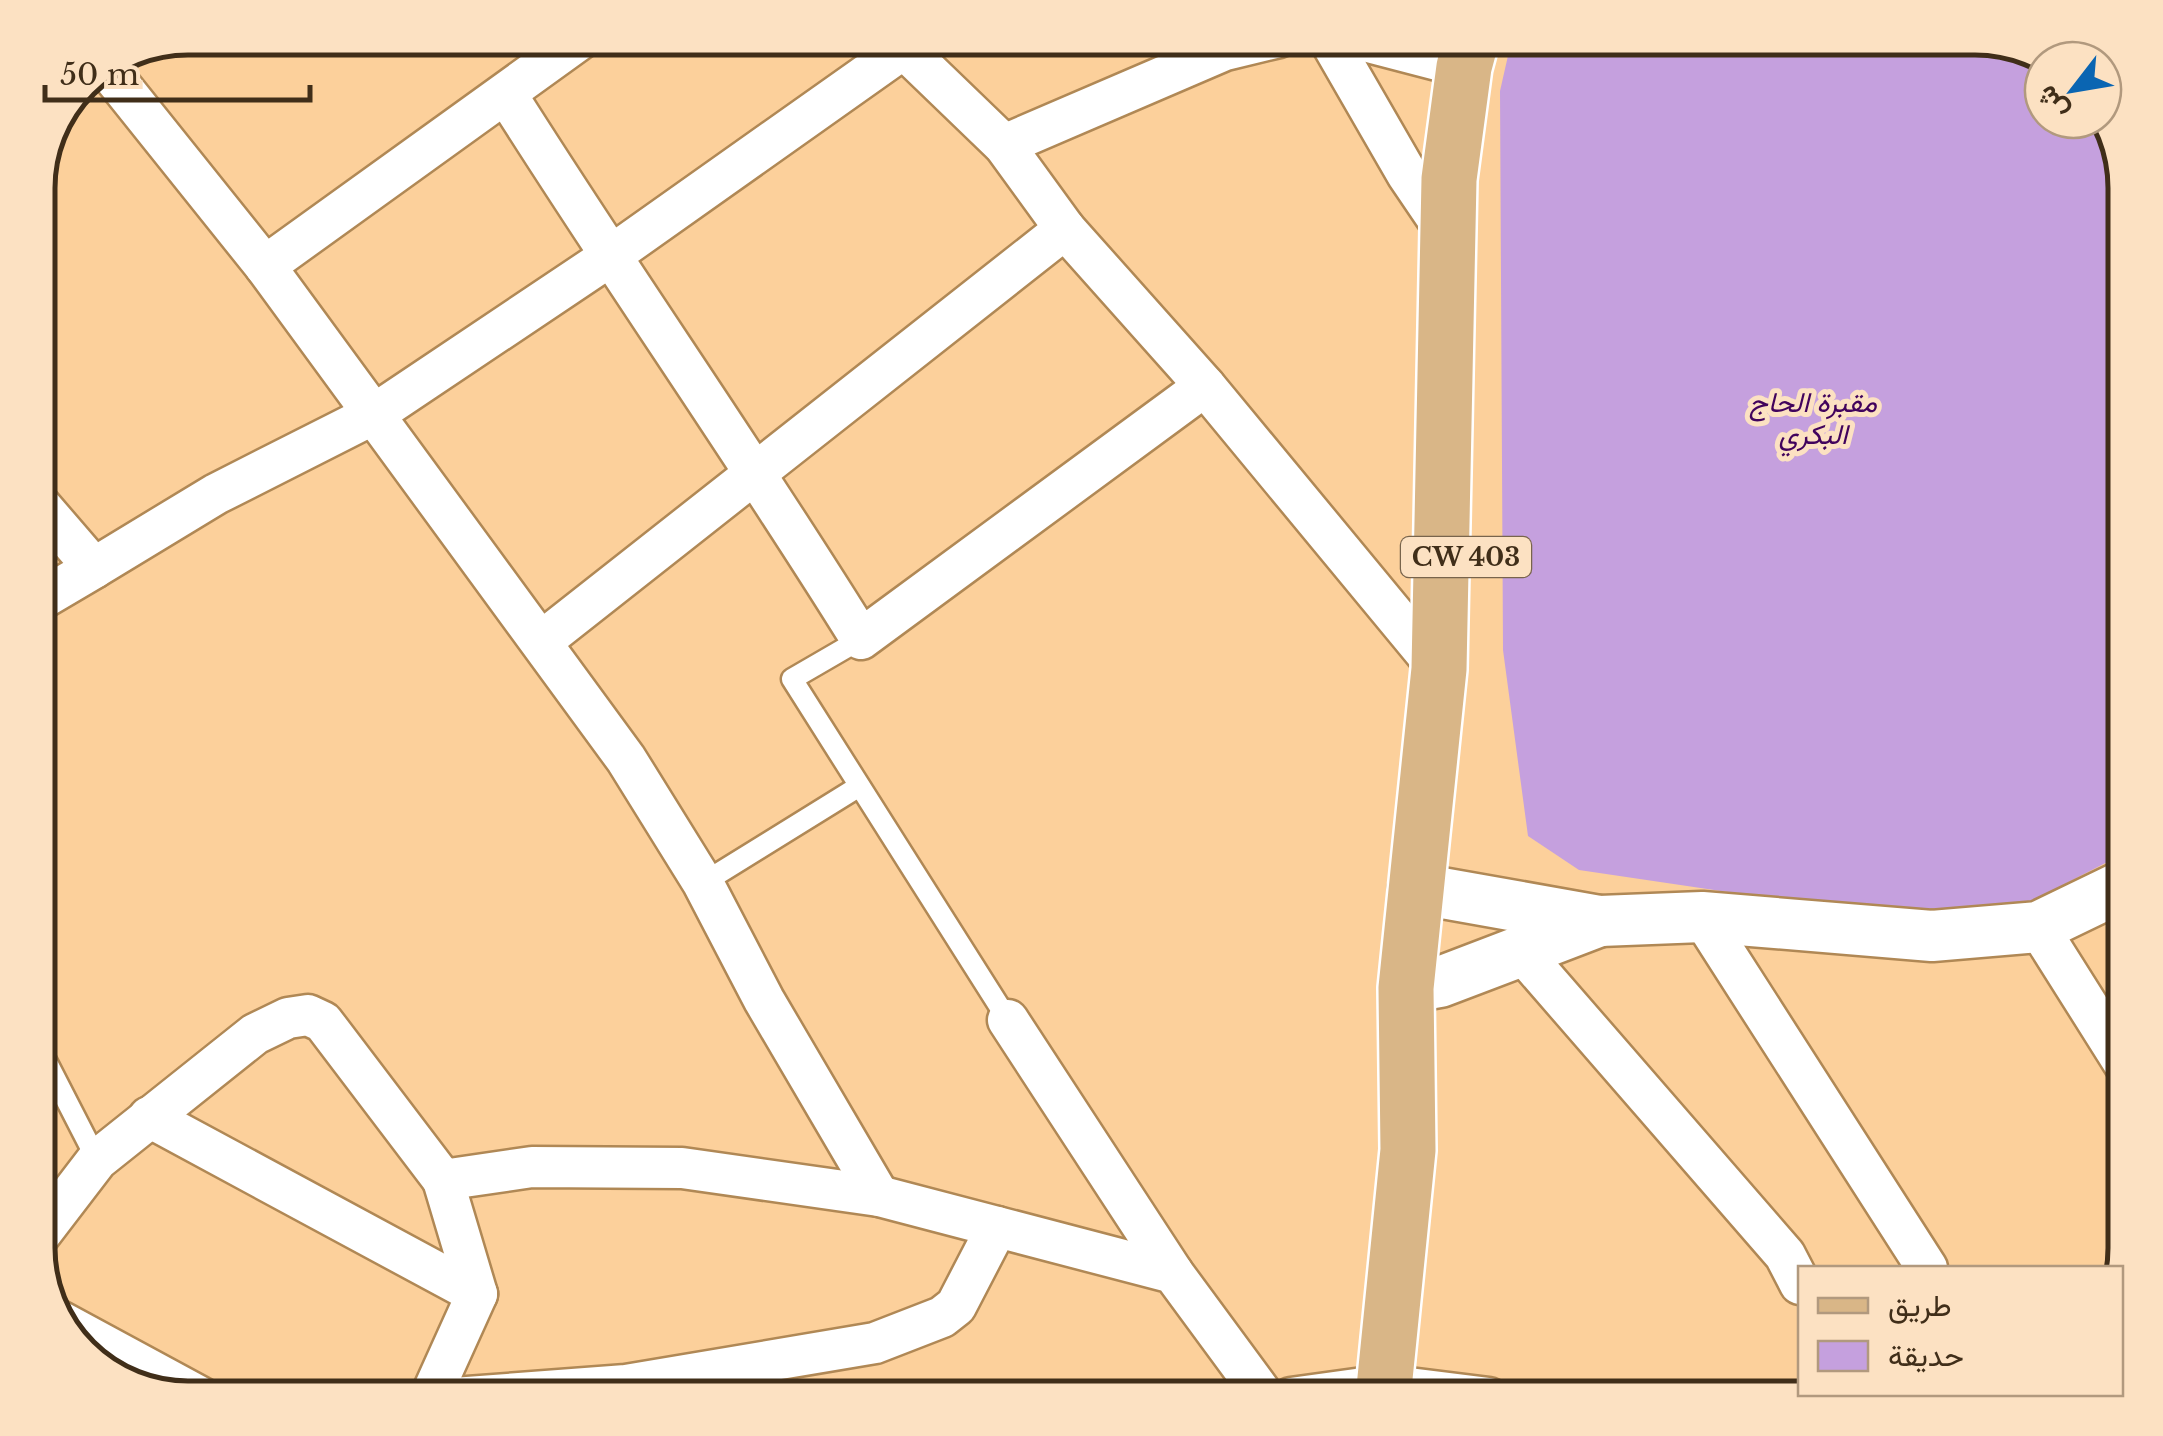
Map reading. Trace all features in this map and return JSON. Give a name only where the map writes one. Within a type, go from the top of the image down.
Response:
[{"type":"main road","name":"CW 403","points":[[1385,1381],[1408,1150],[1408,1071],[1423,985],[1430,890],[1447,232],[1476,55]]},
{"type":"main road","name":"CW 403","points":[[1430,890],[1459,731],[1484,108],[1478,55]]},
{"type":"street","points":[[265,266],[560,55]]},
{"type":"street","points":[[55,592],[216,494],[376,413],[609,258],[882,55]]},
{"type":"street","points":[[911,55],[1004,144],[1065,230],[1205,386],[1438,670]]},
{"type":"street","points":[[1004,144],[1213,55]]},
{"type":"street","points":[[1338,55],[1407,174],[1447,232]]},
{"type":"street","points":[[114,78],[376,413],[626,759],[703,883],[764,1000],[879,1196]]},
{"type":"street","points":[[506,94],[609,258],[756,470],[861,638],[1205,386]]},
{"type":"street","points":[[542,641],[1065,230]]},
{"type":"street","points":[[55,522],[94,568]]},
{"type":"street","points":[[1430,890],[1600,920],[1702,917],[1932,936],[2038,927],[2108,893]]},
{"type":"street","points":[[1702,917],[1926,1266]]},
{"type":"street","points":[[1423,985],[1600,920]]},
{"type":"street","points":[[2038,927],[2108,1037]]},
{"type":"street","points":[[1520,950],[1785,1255],[1798,1280]]},
{"type":"street","points":[[55,1215],[97,1160],[149,1117],[269,1025],[308,1015],[324,1022],[444,1180],[477,1294],[438,1381]]},
{"type":"street","points":[[1008,1020],[1173,1273],[1252,1381]]},
{"type":"street","points":[[149,1117],[477,1294]]},
{"type":"street","points":[[444,1180],[532,1167],[682,1168],[879,1196],[1173,1273]]},
{"type":"street","points":[[644,1381],[875,1343],[942,1317],[956,1306],[997,1227]]},
{"type":"street","points":[[88,1336],[169,1380]]},
{"type":"lane","points":[[861,638],[792,680],[1008,1020]]},
{"type":"lane","points":[[703,883],[858,787]]},
{"type":"lane","points":[[55,1078],[97,1160]]},
{"type":"green space","name":"مقبرة الحاج البكري","points":[[1508,55],[1993,56],[2023,65],[2023,140],[2098,140],[2108,188],[2108,862],[2016,909],[1944,924],[1579,870],[1528,836],[1503,650],[1500,91]]}]
